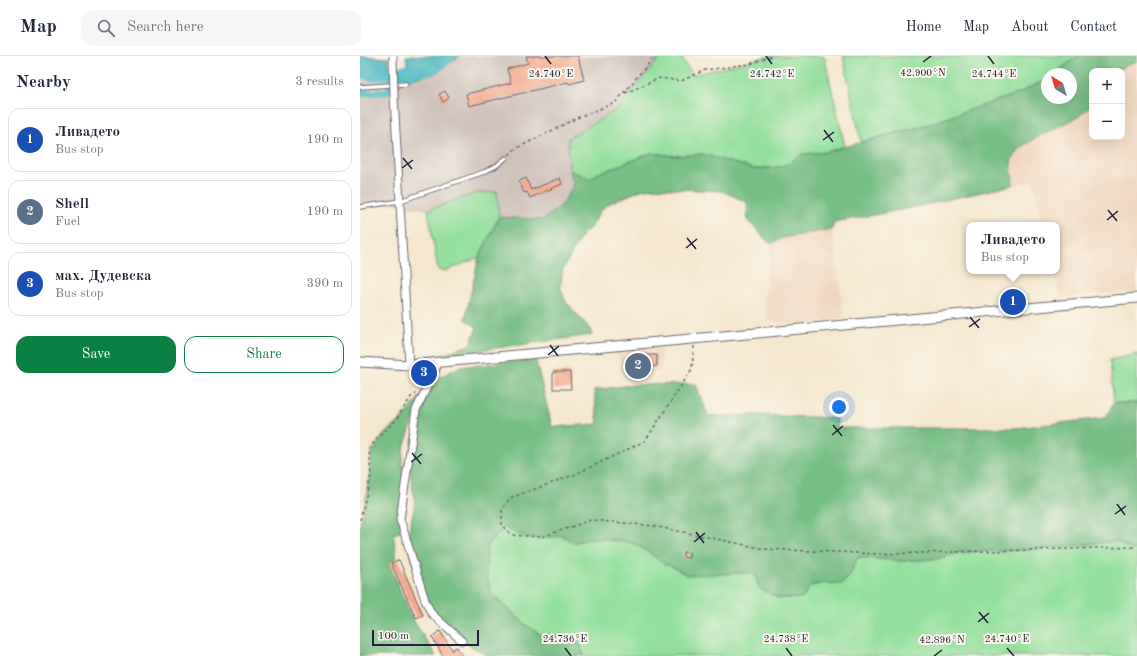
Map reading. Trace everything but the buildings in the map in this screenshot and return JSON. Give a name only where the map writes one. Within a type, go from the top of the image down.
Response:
[{"type":"street","points":[[393,56],[409,364]]},
{"type":"street","points":[[360,362],[409,364],[439,362],[1137,298]]},
{"type":"street","points":[[439,362],[416,410],[400,519],[425,600],[431,613],[462,641]]},
{"type":"lane","points":[[360,87],[406,84]]},
{"type":"lane","points":[[360,207],[400,201],[484,172],[496,166],[506,158]]},
{"type":"path","points":[[506,158],[515,149],[579,117],[615,103],[655,56]]},
{"type":"path","points":[[624,94],[660,78],[681,81],[705,70],[750,64],[772,56]]},
{"type":"path","points":[[695,338],[692,369],[645,441],[576,474],[510,498],[502,510],[502,525],[512,535],[542,537],[591,520],[654,526],[765,549],[881,554],[1137,547]]},
{"type":"path","points":[[360,520],[371,476],[369,449],[395,421],[411,397],[426,388]]},
{"type":"shaded area","points":[[460,56],[661,56],[618,109],[568,138],[570,173],[574,184],[563,204],[543,220],[499,217],[497,192],[428,210],[394,204],[360,207],[360,72],[389,80],[407,80],[438,72]]},
{"type":"shaded area","points":[[1137,61],[1137,291],[1060,297],[1055,274],[1060,274],[1060,222],[1042,222],[1033,181],[1013,185],[1011,161],[1018,149],[1040,135],[1078,117],[1089,108],[1089,140],[1125,140],[1125,68],[1119,68]]},
{"type":"shaded area","points":[[832,229],[844,318],[801,324],[767,321],[764,303],[771,243],[782,238]]},
{"type":"shaded area","points":[[661,344],[661,371],[628,376],[613,349]]},
{"type":"green space","points":[[661,56],[680,56],[693,75],[770,56],[824,56],[845,146],[826,152],[802,154],[790,163],[778,167],[755,169],[702,154],[676,156],[651,153],[597,174],[590,179],[569,170],[568,138],[618,109]]},
{"type":"green space","points":[[843,56],[1078,56],[1062,68],[1041,68],[1041,82],[1019,93],[929,124],[861,142]]},
{"type":"green space","points":[[1078,56],[1137,56],[1137,61],[1121,68],[1089,68],[1089,108],[1078,117],[1040,135],[1018,149],[1011,161],[1013,185],[901,210],[834,222],[832,229],[782,238],[770,244],[748,220],[747,202],[722,191],[652,188],[641,190],[610,203],[602,209],[591,227],[582,235],[563,269],[560,287],[566,302],[590,329],[592,335],[437,356],[470,345],[477,327],[465,319],[479,257],[499,217],[543,220],[563,204],[574,184],[569,170],[590,179],[597,174],[651,153],[676,156],[702,154],[755,169],[778,167],[790,163],[802,154],[826,152],[929,124],[1019,93],[1041,82],[1041,104],[1077,104],[1077,68],[1062,68]]},
{"type":"green space","points":[[497,192],[499,217],[479,257],[446,271],[438,270],[428,210],[477,193]]},
{"type":"green space","points":[[1137,354],[1137,403],[1114,403],[1110,360]]},
{"type":"green space","points":[[535,357],[552,427],[598,424],[594,390],[632,385],[696,384],[708,416],[753,415],[837,418],[837,428],[1016,428],[1105,418],[1114,403],[1137,403],[1137,549],[1130,549],[1116,541],[1026,550],[960,552],[937,559],[901,561],[858,557],[849,577],[841,584],[824,583],[810,586],[803,598],[778,598],[759,588],[755,575],[752,573],[687,575],[669,565],[665,565],[647,551],[630,542],[591,538],[573,543],[562,535],[539,538],[518,534],[504,527],[487,546],[486,572],[491,593],[526,625],[544,637],[562,637],[579,642],[584,656],[489,656],[471,646],[443,624],[425,602],[407,540],[415,504],[409,462],[412,441],[427,395],[440,377],[459,367],[531,360]]},
{"type":"green space","points":[[423,393],[403,450],[402,465],[407,500],[400,532],[393,534],[397,558],[389,563],[412,618],[436,656],[360,656],[360,525],[365,505],[372,452],[384,434],[400,421]]},
{"type":"green space","points":[[504,527],[518,534],[532,537],[555,537],[562,535],[573,543],[591,538],[630,542],[647,551],[665,565],[752,573],[755,575],[759,588],[778,598],[803,598],[810,586],[824,583],[841,584],[849,577],[858,557],[901,561],[937,559],[960,552],[1026,550],[1116,541],[1130,549],[1137,549],[1137,656],[584,656],[579,642],[562,637],[544,637],[526,625],[491,593],[486,573],[487,546]]},
{"type":"water","points":[[360,56],[389,58],[389,80],[360,72]]},
{"type":"water","points":[[406,56],[460,56],[438,72],[408,80]]},
{"type":"waterway","points":[[360,71],[373,75],[431,69],[449,56]]},
{"type":"waterway","points":[[360,93],[386,92],[405,72]]},
{"type":"place","name":"Ливадето","points":[[1013,302]]},
{"type":"place","name":"Shell","points":[[638,366]]},
{"type":"place","name":"мах. Дудевска","points":[[424,373]]}]
